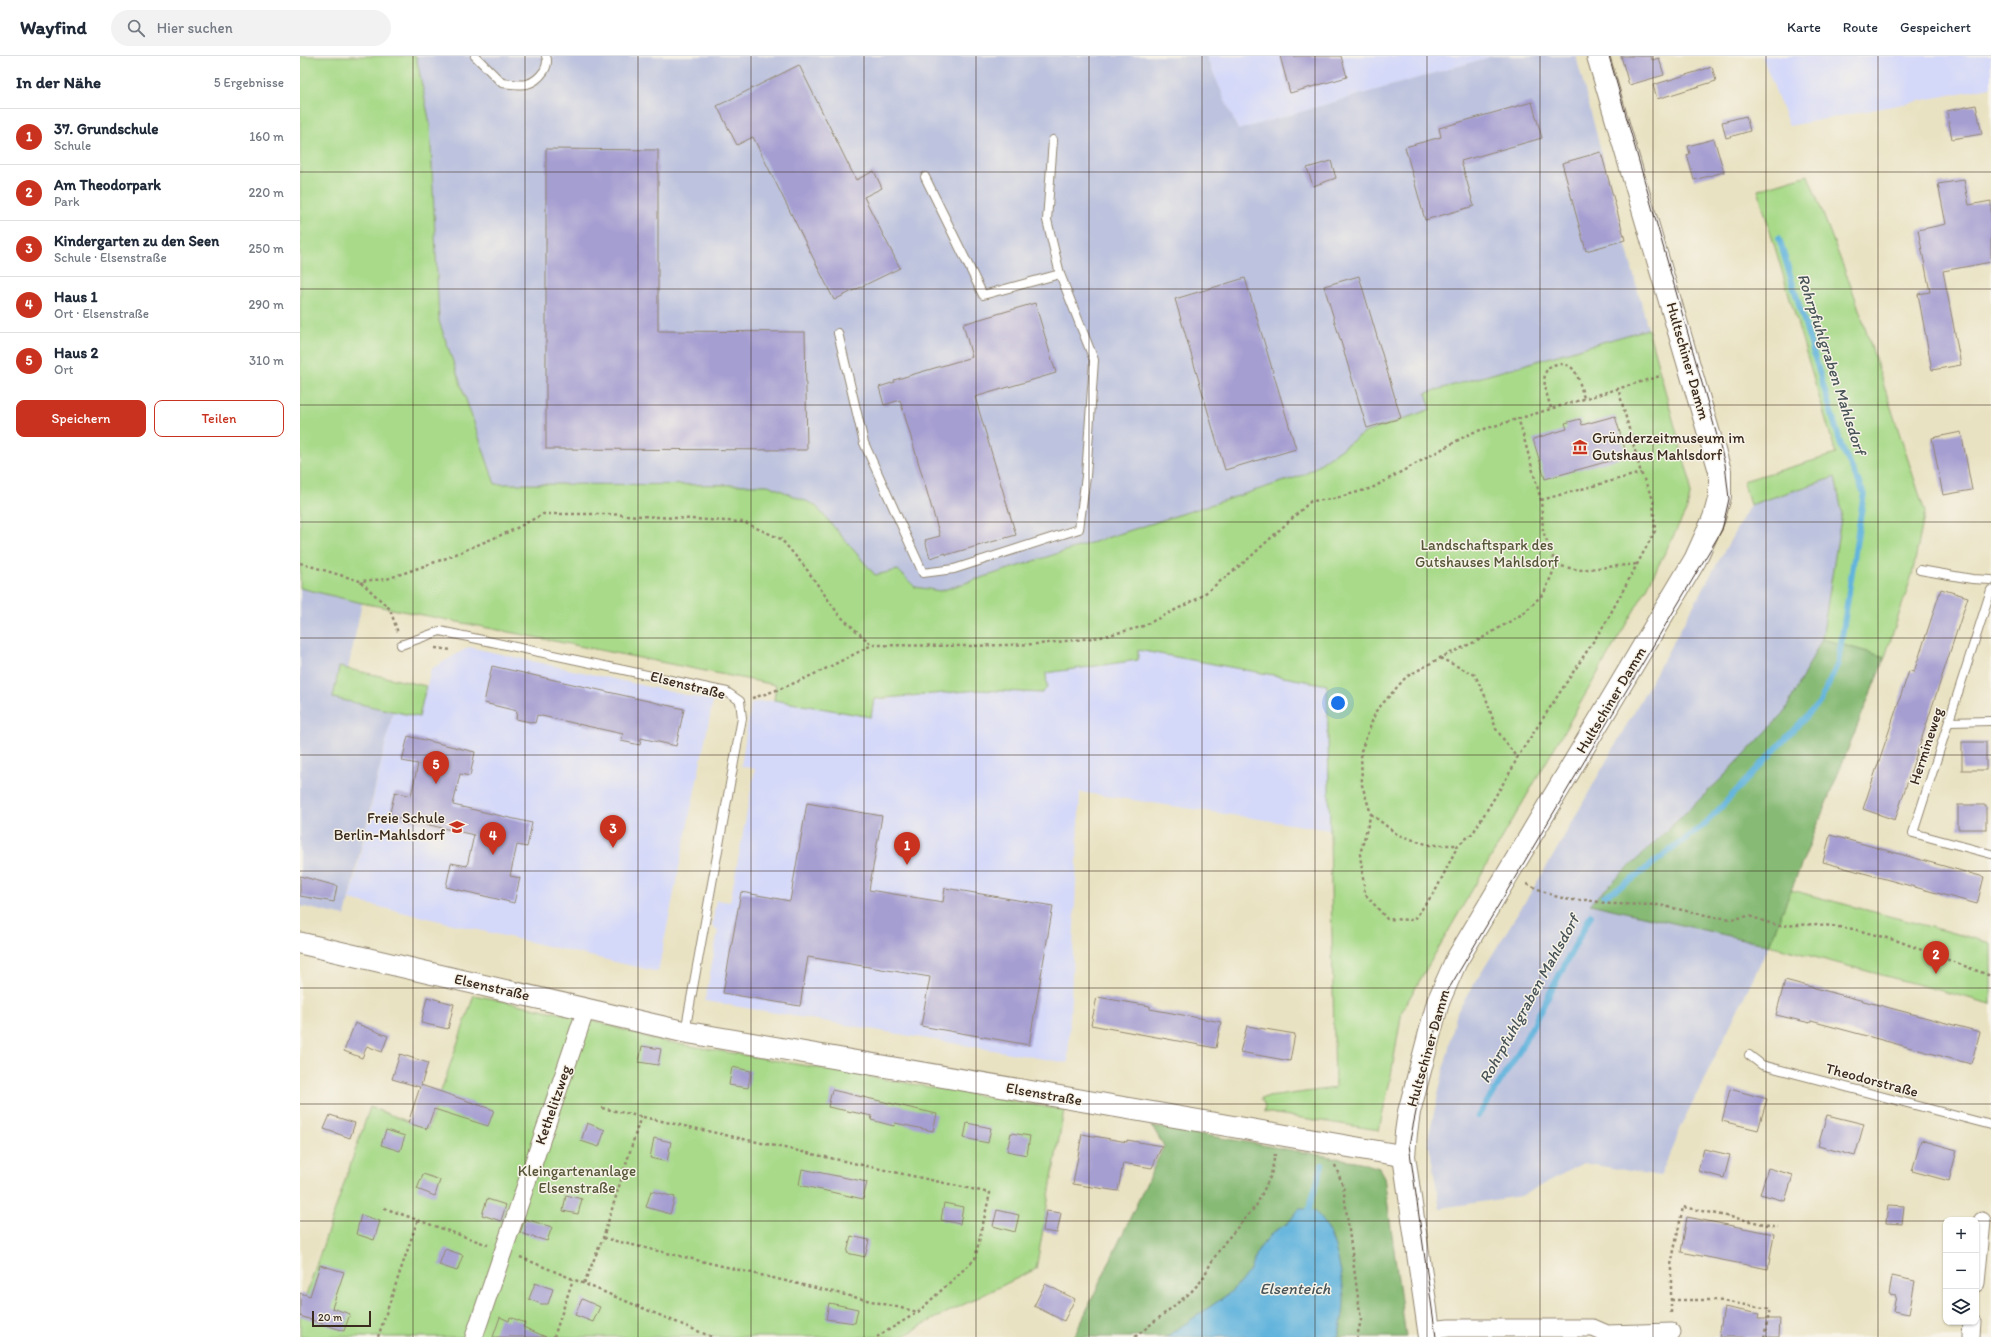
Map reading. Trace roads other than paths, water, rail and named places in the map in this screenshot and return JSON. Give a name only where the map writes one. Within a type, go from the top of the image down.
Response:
[{"type":"main road","name":"Hultschiner Damm","points":[[1430,1334],[1404,1156],[1409,1112],[1438,1002],[1456,961],[1695,560],[1714,518],[1720,496],[1720,471],[1598,56]]},
{"type":"street","name":"Elsenstraße","points":[[300,943],[685,1032],[1404,1156]]},
{"type":"street","name":"Kethelitzweg","points":[[474,1337],[586,1009]]},
{"type":"street","points":[[1979,1253],[1982,1221]]},
{"type":"street","points":[[1971,1337],[1972,1325]]},
{"type":"street","points":[[1430,1334],[1449,1328],[1593,1328],[1607,1335],[1672,1332]]},
{"type":"lane","points":[[474,56],[502,83],[525,84],[534,83],[541,75],[547,66],[546,56]]},
{"type":"lane","points":[[838,333],[864,443],[923,572],[954,569],[1079,529],[1086,476],[1094,360],[1060,274],[1047,220],[1053,140]]},
{"type":"lane","points":[[925,177],[983,295],[1060,274]]},
{"type":"lane","points":[[1920,570],[1972,579],[1991,580]]},
{"type":"lane","name":"Hermineweg","points":[[1991,590],[1913,833],[1991,854]]},
{"type":"lane","name":"Elsenstraße","points":[[401,645],[440,631],[728,692],[740,701],[742,718],[685,1032]]},
{"type":"lane","points":[[1948,722],[1991,722]]},
{"type":"lane","name":"Theodorstraße","points":[[1749,1056],[1762,1065],[1991,1125]]},
{"type":"water","name":"Elsenteich","points":[[1299,1209],[1309,1209],[1317,1214],[1325,1223],[1336,1249],[1342,1278],[1344,1301],[1338,1337],[1166,1337],[1227,1295],[1239,1284],[1249,1271],[1259,1249],[1272,1233],[1288,1223]]},
{"type":"waterway","name":"Rohrpfuhlgraben Mahlsdorf","points":[[1604,896],[1630,881],[1706,823],[1820,702],[1838,663],[1864,493],[1842,448],[1779,238]]},
{"type":"waterway","name":"Rohrpfuhlgraben Mahlsdorf","points":[[1478,1116],[1516,1057],[1591,915]]},
{"type":"waterway","name":"Rohrpfuhlgraben Mahlsdorf","points":[[1309,1209],[1322,1165]]},
{"type":"tram line","points":[[1436,1337],[1409,1145],[1423,1078],[1437,1023],[1448,990],[1722,530],[1729,499],[1725,464],[1609,56]]},
{"type":"place","name":"Gründerzeitmuseum im Gutshaus Mahlsdorf","points":[[1580,447]]},
{"type":"place","name":"Haus 2","points":[[436,784]]},
{"type":"place","name":"Freie Schule Berlin-Mahlsdorf","points":[[457,827]]},
{"type":"place","name":"Kindergarten zu den Seen","points":[[613,848]]},
{"type":"place","name":"Haus 1","points":[[493,855]]},
{"type":"place","name":"37. Grundschule","points":[[907,865]]},
{"type":"place","name":"Am Theodorpark","points":[[1936,974]]},
{"type":"park label","name":"Landschaftspark des Gutshauses Mahlsdorf","points":[[1487,554]]},
{"type":"park label","name":"Kleingartenanlage Elsenstraße","points":[[577,1180]]}]
